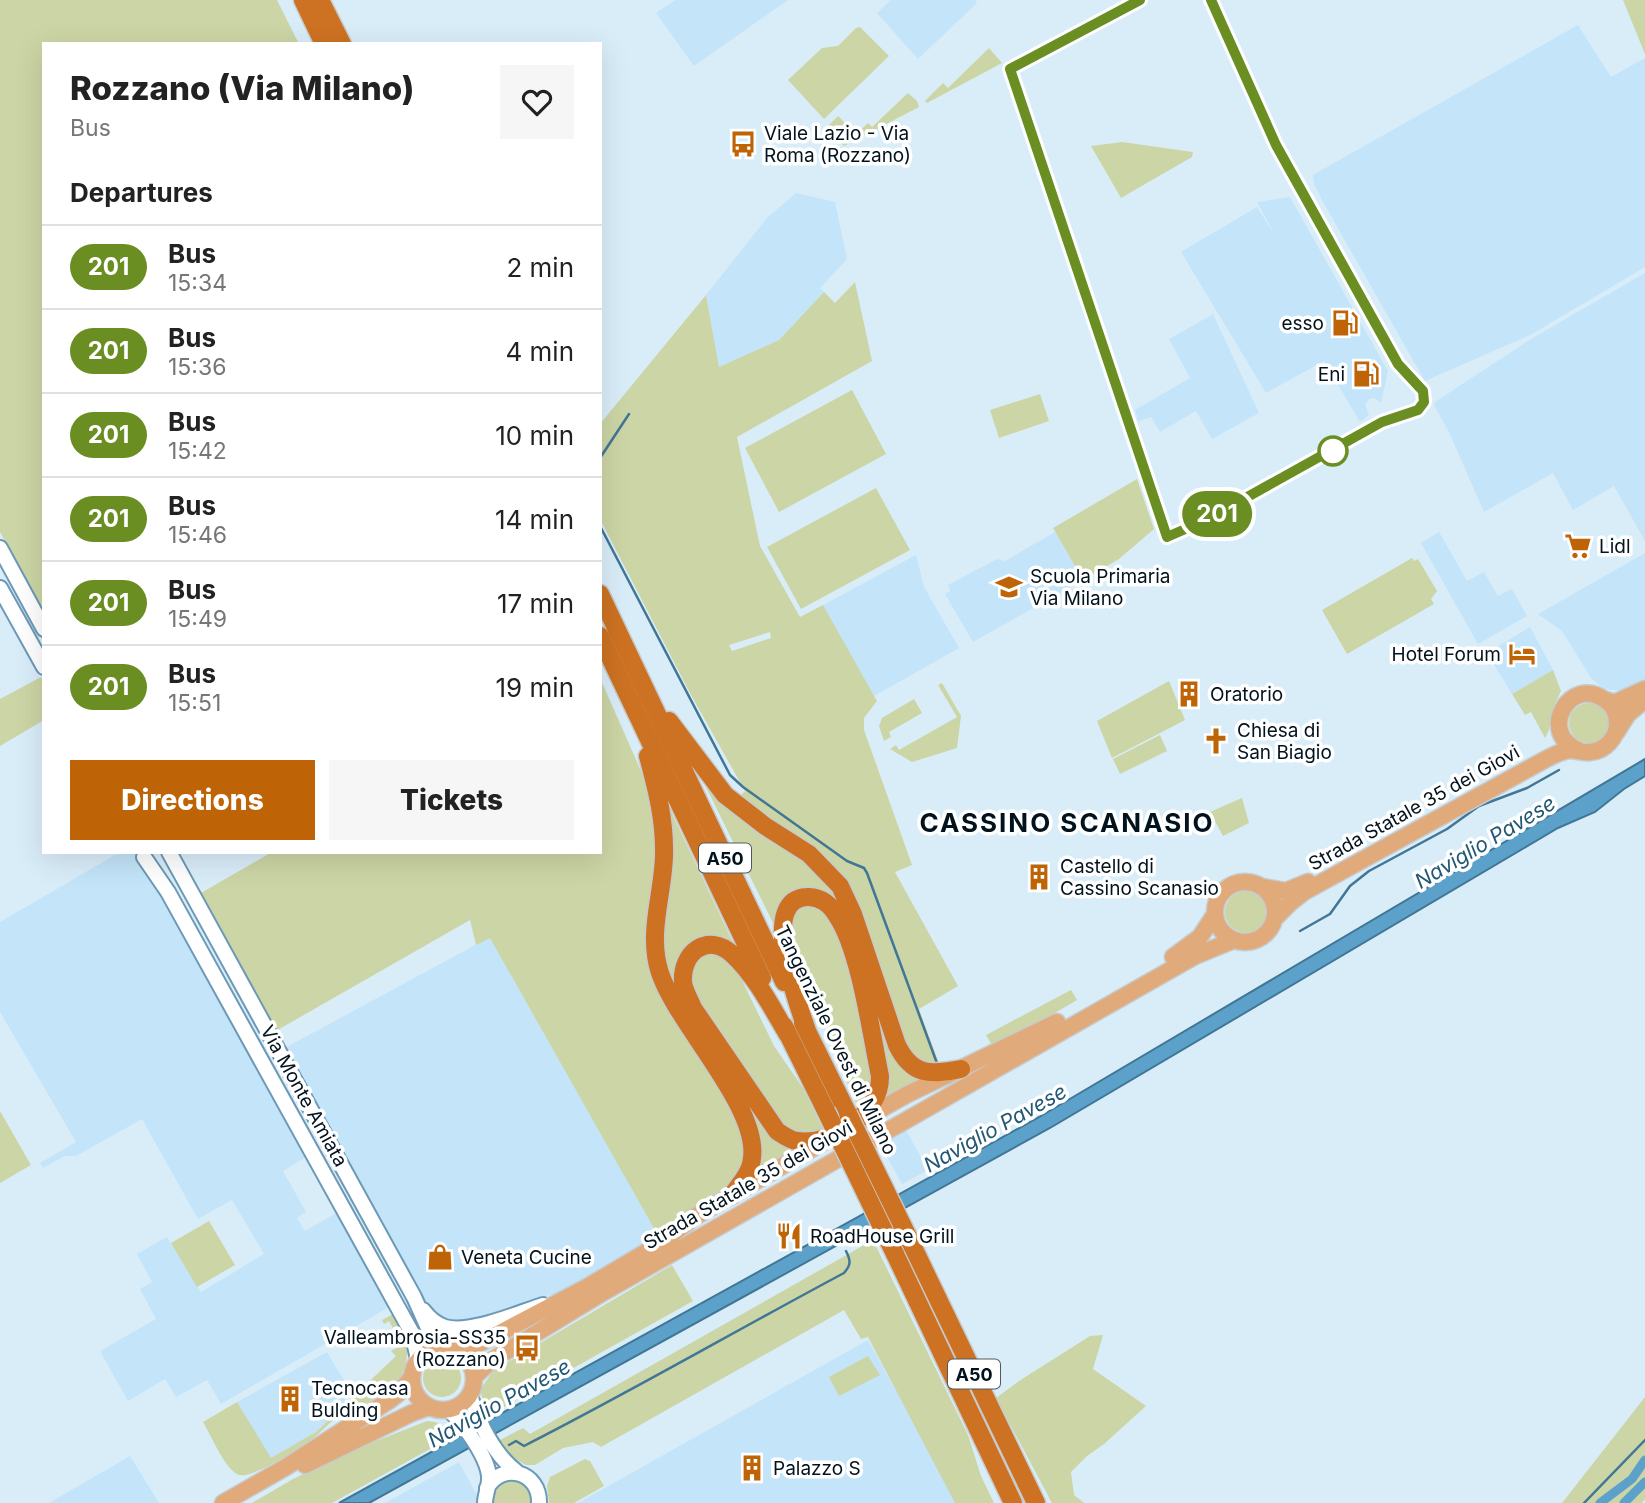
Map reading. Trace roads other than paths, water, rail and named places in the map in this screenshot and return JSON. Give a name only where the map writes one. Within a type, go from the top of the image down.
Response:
[{"type":"highway","points":[[303,0],[323,42]]},
{"type":"highway","points":[[320,0],[341,42]]},
{"type":"highway","name":"Tangenziale Ovest di Milano","points":[[602,598],[807,1031],[846,1122],[912,1245],[1036,1503]]},
{"type":"highway","name":"Tangenziale Ovest di Milano","points":[[602,640],[1013,1503]]},
{"type":"highway","points":[[643,685],[725,795],[765,827],[809,854],[840,886],[853,914],[897,1045],[906,1060],[931,1074],[961,1069]]},
{"type":"highway","points":[[634,709],[664,821],[664,859],[655,931],[660,972],[672,997],[731,1092],[744,1117],[751,1139],[752,1157],[747,1175],[733,1195]]},
{"type":"highway","points":[[788,1035],[762,991],[730,952],[714,944],[701,945],[691,953],[684,969],[684,986],[693,1007],[776,1132],[795,1141],[812,1141],[846,1122],[859,1119],[873,1104],[880,1086],[880,1076],[858,973],[842,924],[828,905],[821,900],[807,897],[795,901],[787,909],[782,930],[787,964],[807,1031]]},
{"type":"main road","points":[[0,548],[42,625]]},
{"type":"main road","points":[[0,588],[42,663]]},
{"type":"main road","points":[[1645,689],[1614,703],[1588,694],[1573,698],[1560,712],[1559,726],[1564,741],[1580,751],[1600,750],[1609,743],[1628,714],[1645,700]]},
{"type":"main road","points":[[1606,700],[1616,714],[1615,735]]},
{"type":"main road","name":"Strada Statale 35 dei Giovi","points":[[1262,887],[1286,891],[1311,881],[1544,750],[1556,738],[1559,726]]},
{"type":"main road","name":"Strada Statale 35 dei Giovi","points":[[1275,918],[1304,892],[1548,758],[1566,751],[1580,751]]},
{"type":"main road","points":[[140,855],[152,858],[159,854]]},
{"type":"main road","name":"Via Monte Amiata","points":[[170,854],[414,1297],[432,1337],[440,1347]]},
{"type":"main road","name":"Via Monte Amiata","points":[[140,855],[168,892],[341,1201],[412,1333],[418,1359]]},
{"type":"main road","points":[[1253,883],[1262,887],[1273,900],[1275,918],[1272,928],[1255,941],[1234,940],[1221,930],[1215,914],[1220,896],[1234,884],[1253,883]]},
{"type":"main road","name":"Strada Statale 35 dei Giovi","points":[[663,1242],[1191,946],[1215,914]]},
{"type":"main road","name":"Strada Statale 35 dei Giovi","points":[[474,1377],[492,1360],[614,1286],[1195,956],[1234,940]]},
{"type":"main road","points":[[223,1503],[286,1467],[390,1400],[411,1377],[418,1359],[424,1353],[440,1347],[458,1351],[475,1346],[573,1296],[663,1242],[693,1218],[846,1122],[1057,1022]]},
{"type":"main road","points":[[414,1297],[431,1321],[446,1328],[468,1328],[573,1296]]},
{"type":"main road","points":[[449,1410],[470,1396],[474,1377],[470,1362],[458,1351]]},
{"type":"main road","points":[[411,1377],[416,1395],[429,1407]]},
{"type":"main road","points":[[470,1396],[489,1438],[507,1465],[533,1481],[539,1493],[539,1503]]},
{"type":"main road","points":[[239,1503],[316,1459],[429,1407],[449,1410],[463,1424],[489,1475],[486,1496]]},
{"type":"main road","points":[[486,1496],[497,1476],[517,1472]]},
{"type":"water","points":[[1645,759],[1645,776],[1595,812],[1558,828],[1050,1128],[369,1503],[339,1503],[1041,1116]]},
{"type":"waterway","points":[[602,455],[629,414]]},
{"type":"waterway","points":[[602,530],[730,775],[847,861],[864,868],[938,1066]]},
{"type":"waterway","points":[[1300,931],[1330,914],[1350,886],[1369,871],[1447,829],[1479,806],[1527,788],[1559,770]]},
{"type":"waterway","points":[[509,1445],[516,1441],[524,1446],[844,1273],[850,1263],[846,1251]]},
{"type":"waterway","points":[[1584,1503],[1645,1440]]},
{"type":"waterway","points":[[1600,1503],[1632,1479],[1645,1460]]},
{"type":"waterway","points":[[1624,1503],[1645,1482]]},
{"type":"place","name":"Viale Lazio - Via Roma (Rozzano)","points":[[743,144]]},
{"type":"place","name":"esso","points":[[1345,323]]},
{"type":"place","name":"Eni","points":[[1366,374]]},
{"type":"place","name":"Lidl","points":[[1578,546]]},
{"type":"place","name":"Scuola Primaria Via Milano","points":[[1009,587]]},
{"type":"place","name":"Hotel Forum","points":[[1522,654]]},
{"type":"place","name":"Oratorio","points":[[1189,694]]},
{"type":"place","name":"Chiesa di San Biagio","points":[[1216,741]]},
{"type":"place","name":"Castello di Cassino Scanasio","points":[[1039,877]]},
{"type":"place","name":"RoadHouse Grill","points":[[789,1236]]},
{"type":"place","name":"Veneta Cucine","points":[[440,1257]]},
{"type":"place","name":"Valleambrosia-SS35 (Rozzano)","points":[[527,1348]]},
{"type":"place","name":"Tecnocasa Bulding","points":[[290,1399]]},
{"type":"place","name":"Palazzo S","points":[[752,1468]]},
{"type":"district","name":"CASSINO SCANASIO","points":[[1067,822]]},
{"type":"water label","name":"Naviglio Pavese","points":[[1485,842]]},
{"type":"water label","name":"Naviglio Pavese","points":[[995,1128]]},
{"type":"water label","name":"Naviglio Pavese","points":[[499,1403]]}]
